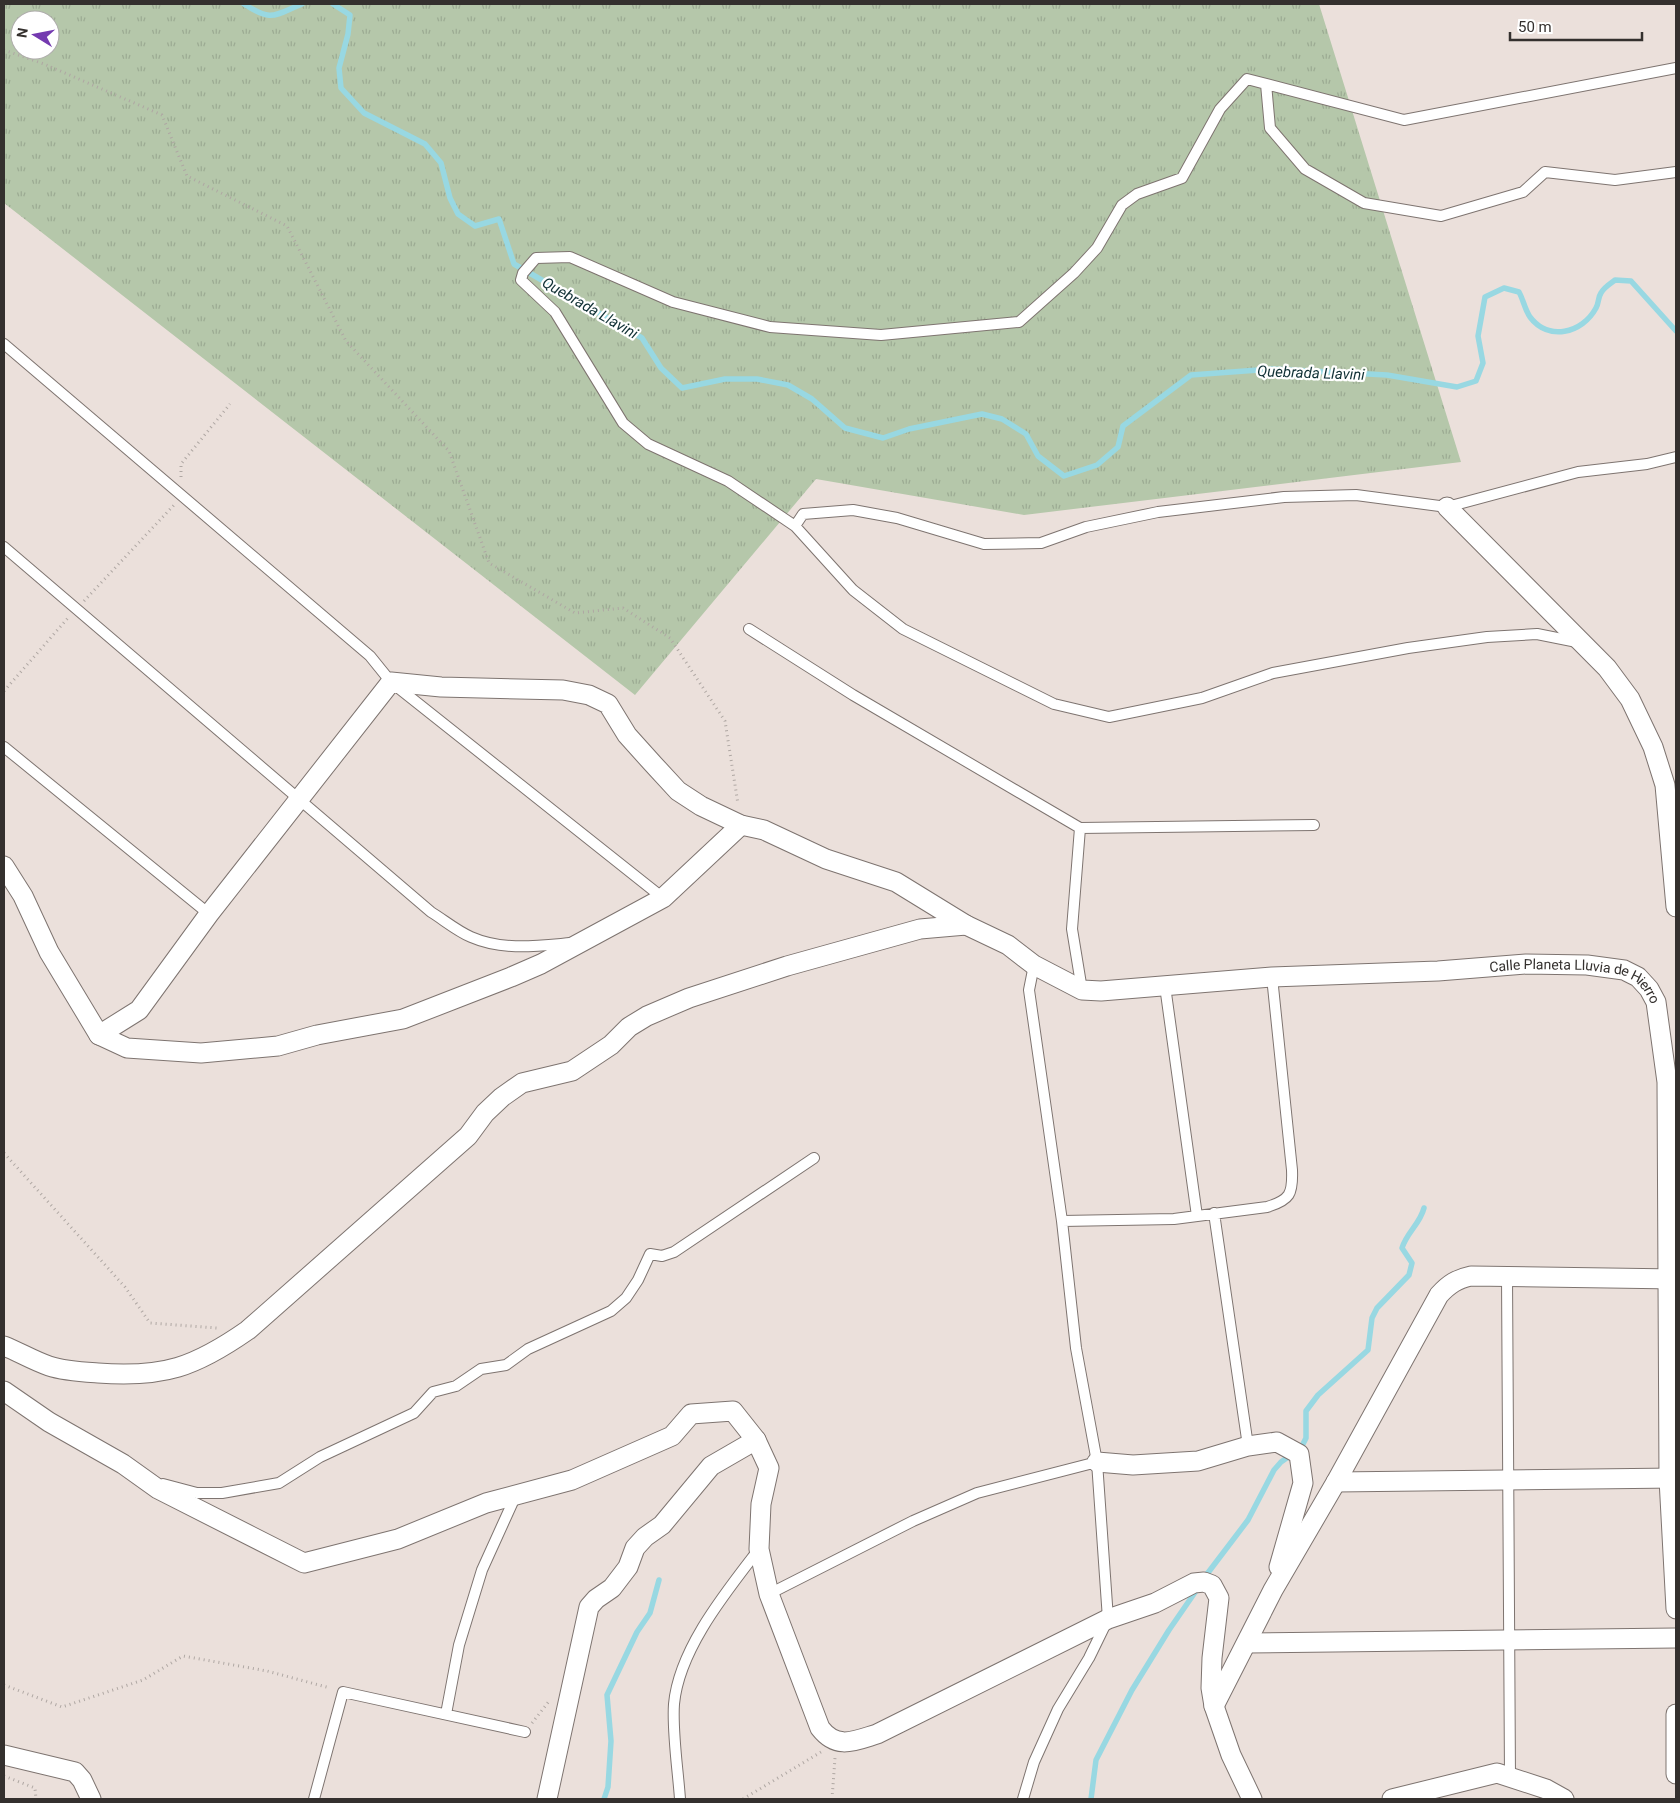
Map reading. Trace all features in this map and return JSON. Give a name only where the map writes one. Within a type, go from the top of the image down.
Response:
[{"type":"street","points":[[1447,507],[1608,668],[1630,699],[1653,747],[1665,785],[1676,907]]},
{"type":"street","points":[[99,1035],[139,1010],[209,914],[391,682],[442,687],[563,690],[589,695],[608,704],[627,735],[678,791],[701,806],[741,825],[764,830],[826,859],[896,882],[966,925],[1008,945],[1034,965],[1082,990]]},
{"type":"street","points":[[4,866],[23,896],[49,952],[99,1035],[127,1048],[201,1053],[278,1046],[295,1040],[403,1018],[526,971],[662,898],[741,825]]},
{"type":"street","points":[[4,1346],[50,1366],[124,1375],[153,1374],[182,1366],[215,1353],[248,1330],[468,1136],[485,1113],[502,1096],[522,1083],[572,1071],[611,1045],[629,1027],[648,1016],[690,998],[787,966],[920,929],[966,925]]},
{"type":"street","name":"Calle Planeta Lluvia de Hierro","points":[[1082,990],[1101,991],[1272,977],[1438,971],[1526,964],[1587,965],[1624,970],[1638,977],[1652,996],[1664,1054],[1667,1082],[1672,1279],[1676,1609]]},
{"type":"street","points":[[1664,1054],[1676,1037]]},
{"type":"street","points":[[1214,1706],[1273,1590],[1336,1482],[1439,1295],[1448,1285],[1459,1278],[1471,1276],[1672,1279]]},
{"type":"street","points":[[4,1390],[49,1422],[135,1472],[158,1490],[304,1563],[398,1539],[486,1503],[572,1480],[672,1436],[691,1414],[733,1411],[756,1440],[769,1468],[760,1504],[759,1549],[768,1594],[820,1728],[826,1736],[837,1742],[847,1744],[885,1730],[1108,1619],[1155,1603],[1194,1583],[1204,1582],[1212,1586],[1219,1598],[1212,1658],[1211,1688],[1214,1706],[1231,1755],[1252,1799]]},
{"type":"street","points":[[548,1799],[589,1607],[596,1599],[612,1588],[628,1567],[635,1548],[645,1537],[662,1525],[711,1466],[756,1440]]},
{"type":"street","points":[[1097,1462],[1133,1465],[1198,1461],[1248,1446],[1277,1442],[1299,1454],[1303,1483],[1273,1590]]},
{"type":"street","points":[[1336,1482],[1673,1479]]},
{"type":"street","points":[[1247,1643],[1676,1638]]},
{"type":"street","points":[[1676,1714],[1676,1767]]},
{"type":"street","points":[[4,1755],[75,1772],[82,1780],[91,1799]]},
{"type":"street","points":[[1392,1799],[1497,1773],[1546,1789],[1564,1799]]},
{"type":"lane","points":[[1580,642],[1536,634],[1487,637],[1408,648],[1273,673],[1202,698],[1110,717],[1054,704],[903,629],[853,590],[795,526],[728,481],[648,444],[623,423],[555,312],[521,280],[523,274],[536,258],[570,257],[673,302],[770,327],[881,336],[1018,322],[1074,273],[1097,248],[1122,205],[1137,194],[1182,178],[1220,109],[1247,80],[1404,120],[1676,68]]},
{"type":"lane","points":[[1266,84],[1270,128],[1305,169],[1364,204],[1441,216],[1522,192],[1545,172],[1615,180],[1676,172]]},
{"type":"lane","points":[[4,344],[370,656],[391,682],[662,898]]},
{"type":"lane","points":[[795,526],[803,514],[853,510],[897,518],[984,544],[1042,543],[1086,527],[1158,512],[1284,497],[1356,495],[1447,507],[1578,472],[1647,464],[1676,457]]},
{"type":"lane","points":[[4,548],[432,912],[470,937],[499,946],[534,946],[579,942]]},
{"type":"lane","points":[[749,628],[853,695],[1080,828],[1314,826]]},
{"type":"lane","points":[[4,747],[209,914]]},
{"type":"lane","points":[[1080,828],[1072,929],[1082,990]]},
{"type":"lane","points":[[1023,1799],[1034,1762],[1058,1709],[1089,1658],[1108,1619],[1097,1462],[1076,1348],[1062,1222],[1029,990],[1034,965]]},
{"type":"lane","points":[[1062,1222],[1174,1219],[1279,1203],[1290,1196],[1293,1184],[1272,977]]},
{"type":"lane","points":[[1164,986],[1197,1216]]},
{"type":"lane","points":[[135,1472],[163,1484],[197,1492],[222,1493],[279,1483],[320,1457],[414,1413],[433,1392],[456,1386],[481,1369],[506,1366],[528,1349],[611,1310],[626,1298],[638,1280],[650,1254],[662,1256],[674,1252],[814,1158]]},
{"type":"lane","points":[[1214,1213],[1248,1446]]},
{"type":"lane","points":[[1507,1276],[1510,1778]]},
{"type":"lane","points":[[768,1594],[913,1521],[978,1492],[1097,1462]]},
{"type":"lane","points":[[446,1714],[458,1645],[482,1570],[516,1495]]},
{"type":"lane","points":[[680,1799],[674,1706],[678,1683],[690,1655],[725,1593],[759,1549]]},
{"type":"lane","points":[[314,1799],[343,1692],[525,1732]]},
{"type":"path","points":[[4,50],[44,64],[162,115],[187,176],[287,226],[346,341],[449,451],[489,563],[574,613],[622,608],[670,638],[725,721],[741,825]]},
{"type":"path","points":[[4,691],[76,609],[182,496],[181,464],[230,404]]},
{"type":"path","points":[[4,1153],[125,1287],[150,1323],[218,1328]]},
{"type":"path","points":[[4,1685],[62,1706],[143,1680],[183,1656],[267,1671],[343,1692]]},
{"type":"path","points":[[743,1799],[837,1742]]},
{"type":"path","points":[[832,1799],[837,1742]]},
{"type":"path","points":[[4,1776],[35,1788],[36,1799]]},
{"type":"green space","points":[[4,4],[1319,4],[1461,462],[1024,515],[816,479],[635,695],[4,203]]},
{"type":"waterway","name":"Quebrada Llavini","points":[[244,4],[253,10],[267,15],[285,12],[302,4]]},
{"type":"waterway","name":"Quebrada Llavini","points":[[333,4],[350,15],[348,34],[339,68],[341,88],[364,113],[425,144],[441,163],[450,198],[458,214],[475,226],[499,219],[514,264],[642,338],[661,368],[682,388],[725,379],[757,379],[788,385],[812,399],[845,428],[883,438],[909,429],[982,414],[1002,419],[1026,434],[1038,456],[1064,476],[1097,465],[1118,447],[1123,426],[1191,375],[1272,369],[1387,375],[1457,387],[1476,381],[1483,363],[1478,336],[1485,297],[1504,288],[1519,292],[1528,314],[1537,325],[1555,332],[1574,329],[1590,317],[1597,306],[1599,296],[1609,284],[1615,280],[1631,281],[1676,331]]},
{"type":"waterway","points":[[1204,1578],[1248,1520],[1274,1470],[1281,1462],[1301,1448],[1306,1438],[1306,1411],[1318,1395],[1368,1350],[1372,1318],[1377,1308],[1409,1275],[1412,1263],[1402,1248],[1407,1237],[1420,1219],[1424,1208]]},
{"type":"waterway","points":[[604,1799],[608,1787],[611,1741],[607,1695],[637,1632],[650,1613],[659,1580]]},
{"type":"waterway","points":[[1091,1799],[1096,1760],[1132,1690],[1169,1630],[1198,1588]]}]
